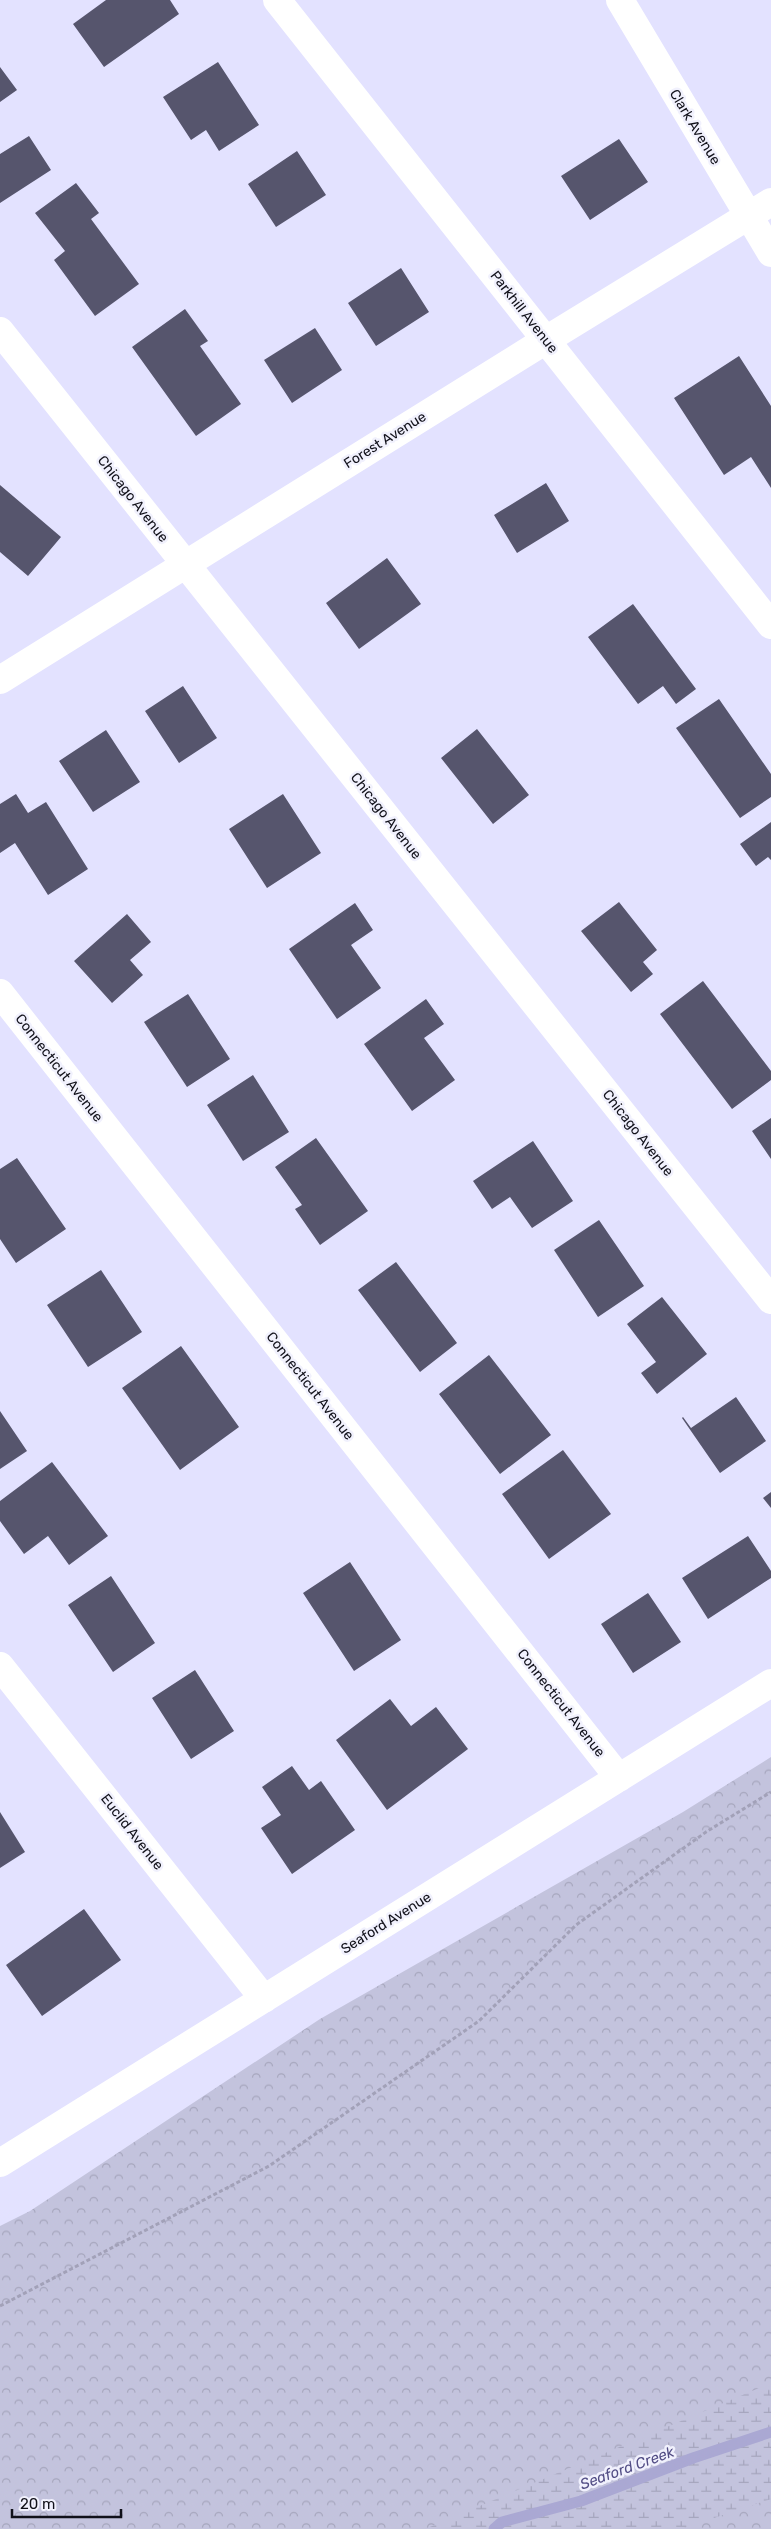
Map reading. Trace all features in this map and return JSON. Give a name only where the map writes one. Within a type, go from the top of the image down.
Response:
[{"type":"street","name":"Parkhill Avenue","points":[[277,0],[771,625]]},
{"type":"street","name":"Clark Avenue","points":[[620,0],[760,209],[771,253]]},
{"type":"street","name":"Forest Avenue","points":[[0,680],[760,209]]},
{"type":"street","name":"Chicago Avenue","points":[[0,331],[771,1300]]},
{"type":"street","name":"Connecticut Avenue","points":[[0,994],[619,1778]]},
{"type":"street","name":"Euclid Avenue","points":[[0,1666],[264,1999]]},
{"type":"street","name":"Seaford Avenue","points":[[0,2163],[771,1683]]},
{"type":"path","points":[[0,2306],[269,2166],[479,2021],[576,1925],[706,1832],[771,1792]]},
{"type":"green space","points":[[771,1757],[771,2529],[0,2529],[0,2226],[30,2211],[320,2019],[683,1812]]},
{"type":"green space","points":[[771,2385],[771,2499],[681,2529],[425,2529],[764,2386]]},
{"type":"building","points":[[106,0],[170,0],[179,14],[104,67],[73,24]]},
{"type":"building","points":[[218,62],[259,125],[219,151],[206,130],[191,140],[163,97]]},
{"type":"building","points":[[0,67],[17,90],[0,102]]},
{"type":"building","points":[[29,136],[51,170],[0,203],[0,154]]},
{"type":"building","points":[[619,139],[648,182],[590,220],[561,176]]},
{"type":"building","points":[[297,151],[326,195],[276,227],[248,184]]},
{"type":"building","points":[[76,183],[99,213],[91,219],[139,284],[95,316],[54,260],[65,251],[35,213]]},
{"type":"building","points":[[401,268],[429,312],[376,346],[348,303]]},
{"type":"building","points":[[185,309],[208,341],[200,346],[241,404],[196,436],[132,347]]},
{"type":"building","points":[[315,328],[342,370],[292,403],[264,360]]},
{"type":"building","points":[[739,356],[771,406],[771,488],[751,457],[724,475],[674,398]]},
{"type":"building","points":[[546,483],[569,521],[517,553],[494,515]]},
{"type":"building","points":[[0,485],[61,537],[28,576],[0,552]]},
{"type":"building","points":[[387,558],[421,604],[359,649],[326,603]]},
{"type":"building","points":[[633,604],[696,689],[676,704],[663,686],[638,704],[588,637]]},
{"type":"building","points":[[183,686],[217,738],[179,763],[145,711]]},
{"type":"building","points":[[719,699],[771,774],[771,797],[740,818],[676,728]]},
{"type":"building","points":[[477,729],[529,795],[493,824],[441,758]]},
{"type":"building","points":[[106,730],[140,782],[93,812],[59,761]]},
{"type":"building","points":[[16,794],[28,813],[46,802],[88,869],[48,895],[15,843],[0,853],[0,804]]},
{"type":"building","points":[[283,794],[321,853],[267,888],[229,829]]},
{"type":"building","points":[[771,822],[771,860],[768,857],[756,866],[740,844]]},
{"type":"building","points":[[619,902],[657,950],[643,962],[653,974],[631,992],[581,931]]},
{"type":"building","points":[[355,903],[373,930],[351,945],[381,988],[337,1019],[289,949]]},
{"type":"building","points":[[127,914],[151,942],[130,960],[143,975],[112,1003],[74,961]]},
{"type":"building","points":[[703,981],[771,1071],[771,1080],[732,1109],[660,1014]]},
{"type":"building","points":[[188,994],[230,1059],[187,1087],[144,1022]]},
{"type":"building","points":[[426,999],[444,1024],[424,1038],[455,1080],[412,1111],[364,1044]]},
{"type":"building","points":[[253,1075],[289,1132],[243,1161],[207,1105]]},
{"type":"building","points":[[771,1118],[771,1159],[752,1131]]},
{"type":"building","points":[[316,1138],[368,1211],[320,1245],[295,1209],[302,1205],[275,1167]]},
{"type":"building","points":[[533,1141],[573,1201],[532,1228],[510,1197],[492,1209],[473,1181]]},
{"type":"building","points":[[17,1158],[66,1229],[16,1263],[0,1239],[0,1169]]},
{"type":"building","points":[[599,1220],[644,1286],[598,1317],[554,1250]]},
{"type":"building","points":[[396,1262],[457,1343],[420,1372],[358,1290]]},
{"type":"building","points":[[101,1270],[142,1332],[88,1367],[47,1305]]},
{"type":"building","points":[[662,1297],[707,1354],[657,1394],[641,1373],[656,1362],[627,1324]]},
{"type":"building","points":[[181,1346],[239,1427],[180,1470],[122,1388]]},
{"type":"building","points":[[489,1355],[551,1435],[500,1474],[439,1394]]},
{"type":"building","points":[[736,1397],[766,1441],[720,1473],[682,1418],[691,1428]]},
{"type":"building","points":[[0,1411],[27,1451],[0,1469]]},
{"type":"building","points":[[563,1450],[611,1514],[549,1559],[502,1494]]},
{"type":"building","points":[[52,1462],[108,1536],[69,1565],[48,1536],[24,1554],[0,1521],[0,1501]]},
{"type":"building","points":[[771,1492],[771,1508],[763,1498]]},
{"type":"building","points":[[748,1536],[771,1571],[771,1578],[708,1619],[682,1578]]},
{"type":"building","points":[[350,1562],[401,1640],[354,1671],[303,1593]]},
{"type":"building","points":[[111,1576],[155,1643],[113,1672],[68,1605]]},
{"type":"building","points":[[648,1593],[681,1642],[633,1673],[601,1624]]},
{"type":"building","points":[[195,1670],[234,1731],[191,1759],[152,1698]]},
{"type":"building","points":[[390,1699],[411,1726],[436,1707],[468,1749],[387,1810],[336,1740]]},
{"type":"building","points":[[292,1766],[309,1790],[321,1781],[355,1830],[292,1874],[261,1828],[281,1815],[262,1787]]},
{"type":"building","points":[[0,1812],[25,1852],[0,1868]]},
{"type":"building","points":[[84,1909],[121,1960],[42,2016],[6,1965]]},
{"type":"waterway","name":"Seaford Creek","points":[[494,2529],[502,2522],[581,2501],[693,2458],[771,2432]]}]
